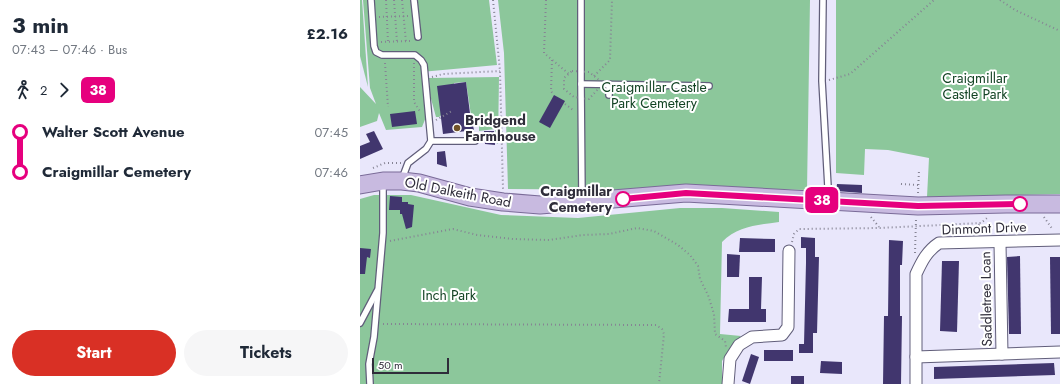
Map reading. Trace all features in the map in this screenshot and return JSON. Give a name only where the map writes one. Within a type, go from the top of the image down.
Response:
[{"type":"main road","name":"Old Dalkeith Road","points":[[360,185],[383,181],[402,181],[419,183],[470,197],[503,202],[540,205],[686,193],[918,206],[1060,204]]},
{"type":"street","name":"Dinmont Drive","points":[[916,384],[916,274],[923,258],[932,248],[939,243],[1000,243],[1058,237]]},
{"type":"street","name":"Saddletree Loan","points":[[1000,243],[1002,354]]},
{"type":"street","points":[[728,384],[730,359],[739,345],[752,337],[782,334],[788,327],[789,251]]},
{"type":"street","points":[[916,357],[1060,352]]},
{"type":"lane","points":[[372,0],[374,46],[376,52],[382,55],[415,56],[421,60],[424,65],[427,79],[431,141],[426,149],[408,163],[402,181]]},
{"type":"lane","points":[[414,0],[416,39]]},
{"type":"lane","points":[[581,0],[580,84],[582,202]]},
{"type":"lane","points":[[823,0],[822,81],[828,187],[827,201]]},
{"type":"lane","points":[[580,84],[709,86]]},
{"type":"lane","points":[[609,84],[609,95]]},
{"type":"lane","points":[[431,141],[475,141]]},
{"type":"lane","points":[[370,384],[369,364],[379,289],[382,242],[383,181]]},
{"type":"lane","points":[[360,323],[379,289]]},
{"type":"path","points":[[386,0],[388,42]]},
{"type":"path","points":[[394,0],[397,42]]},
{"type":"path","points":[[402,0],[406,42]]},
{"type":"path","points":[[493,0],[500,71],[503,202]]},
{"type":"path","points":[[546,0],[544,53],[569,74]]},
{"type":"path","points":[[594,76],[610,60],[612,0]]},
{"type":"path","points":[[822,81],[850,74],[934,0]]},
{"type":"path","points":[[1000,0],[1015,10],[1060,31]]},
{"type":"path","points":[[378,11],[378,23]]},
{"type":"path","points":[[378,17],[411,16]]},
{"type":"path","points":[[379,42],[406,42],[416,39]]},
{"type":"path","points":[[414,60],[414,102],[425,122],[430,126],[452,111]]},
{"type":"path","points":[[552,60],[551,91],[553,94]]},
{"type":"path","points":[[384,61],[388,108]]},
{"type":"path","points":[[427,79],[443,74],[500,71]]},
{"type":"path","points":[[372,168],[385,163],[408,163]]},
{"type":"path","points":[[916,274],[915,227],[920,170]]},
{"type":"path","points":[[901,184],[919,185]]},
{"type":"path","points":[[1035,204],[1058,237]]},
{"type":"path","points":[[789,251],[794,234],[799,229],[915,227],[981,223],[987,218]]},
{"type":"path","points":[[382,242],[453,229],[484,236],[513,239],[549,240],[583,235],[609,234],[636,228],[654,231],[678,245],[690,255],[698,266],[700,279],[708,295],[714,314],[714,334],[725,341],[730,359]]},
{"type":"path","points":[[375,324],[656,325],[662,329],[664,334],[659,384]]},
{"type":"green space","points":[[360,0],[362,0],[368,87],[360,56]]},
{"type":"green space","points":[[363,0],[489,0],[497,65],[421,72],[426,117],[422,127],[386,130],[379,113],[377,121],[360,127],[360,87],[376,104],[370,88]]},
{"type":"green space","name":"Craigmillar Castle Park Cemetery","points":[[498,0],[810,0],[807,190],[687,187],[653,190],[508,189],[504,53]]},
{"type":"green space","name":"Craigmillar Castle Park","points":[[836,0],[1060,0],[1060,194],[927,197],[929,158],[888,150],[865,149],[864,175],[836,173]]},
{"type":"green space","points":[[499,77],[497,144],[495,129],[479,131],[479,124],[471,115],[466,82],[454,83],[448,106],[439,117],[436,117],[430,95],[429,78]]},
{"type":"green space","name":"Inch Park","points":[[374,195],[411,195],[501,215],[578,218],[680,208],[722,208],[779,212],[779,222],[756,225],[742,229],[722,242],[720,334],[741,336],[732,345],[722,361],[722,384],[360,384],[360,199]]},
{"type":"building","points":[[466,82],[471,121],[474,130],[443,134],[437,86]]},
{"type":"building","points":[[554,95],[565,101],[550,128],[539,122]]},
{"type":"building","points":[[415,111],[417,124],[392,127],[390,114]]},
{"type":"building","points":[[374,131],[383,149],[360,159],[360,146],[370,142],[366,134]]},
{"type":"building","points":[[484,131],[494,131],[495,145],[485,144]]},
{"type":"building","points":[[445,151],[447,167],[437,164],[437,152]]},
{"type":"building","points":[[837,184],[862,185],[862,193],[836,191]]},
{"type":"building","points":[[390,196],[402,197],[402,202],[408,202],[408,204],[414,205],[412,227],[406,229],[402,214],[400,214],[400,210],[389,210]]},
{"type":"building","points":[[801,237],[815,238],[815,257],[819,257],[817,333],[813,333],[813,353],[799,353],[799,344],[804,344],[806,263],[806,248],[801,248]]},
{"type":"building","points":[[740,238],[775,239],[775,252],[739,252]]},
{"type":"building","points":[[889,240],[903,241],[902,265],[900,265],[900,316],[902,316],[901,384],[883,384],[884,316],[888,316]]},
{"type":"building","points":[[360,248],[371,249],[370,258],[367,257],[365,274],[360,274]]},
{"type":"building","points":[[727,254],[740,255],[739,277],[727,277]]},
{"type":"building","points":[[1020,256],[1021,334],[1009,334],[1007,257]]},
{"type":"building","points":[[1050,257],[1060,257],[1060,334],[1051,334]]},
{"type":"building","points":[[942,261],[959,261],[957,332],[940,331]]},
{"type":"building","points":[[749,277],[762,277],[761,309],[766,309],[766,322],[728,322],[729,309],[749,309]]},
{"type":"building","points":[[764,350],[793,350],[793,361],[764,361]]},
{"type":"building","points":[[751,354],[759,357],[750,384],[742,381]]},
{"type":"building","points":[[821,361],[842,362],[842,374],[820,373]]},
{"type":"building","points":[[1054,363],[1055,375],[934,379],[934,367]]},
{"type":"building","points":[[791,376],[804,376],[804,384],[791,384]]},
{"type":"bus line","name":"38","points":[[623,199],[686,193],[918,206],[1020,204]]},
{"type":"place","name":"Bridgend Farmhouse","points":[[457,128]]},
{"type":"place","name":"Craigmillar Cemetery","points":[[623,199]]}]
